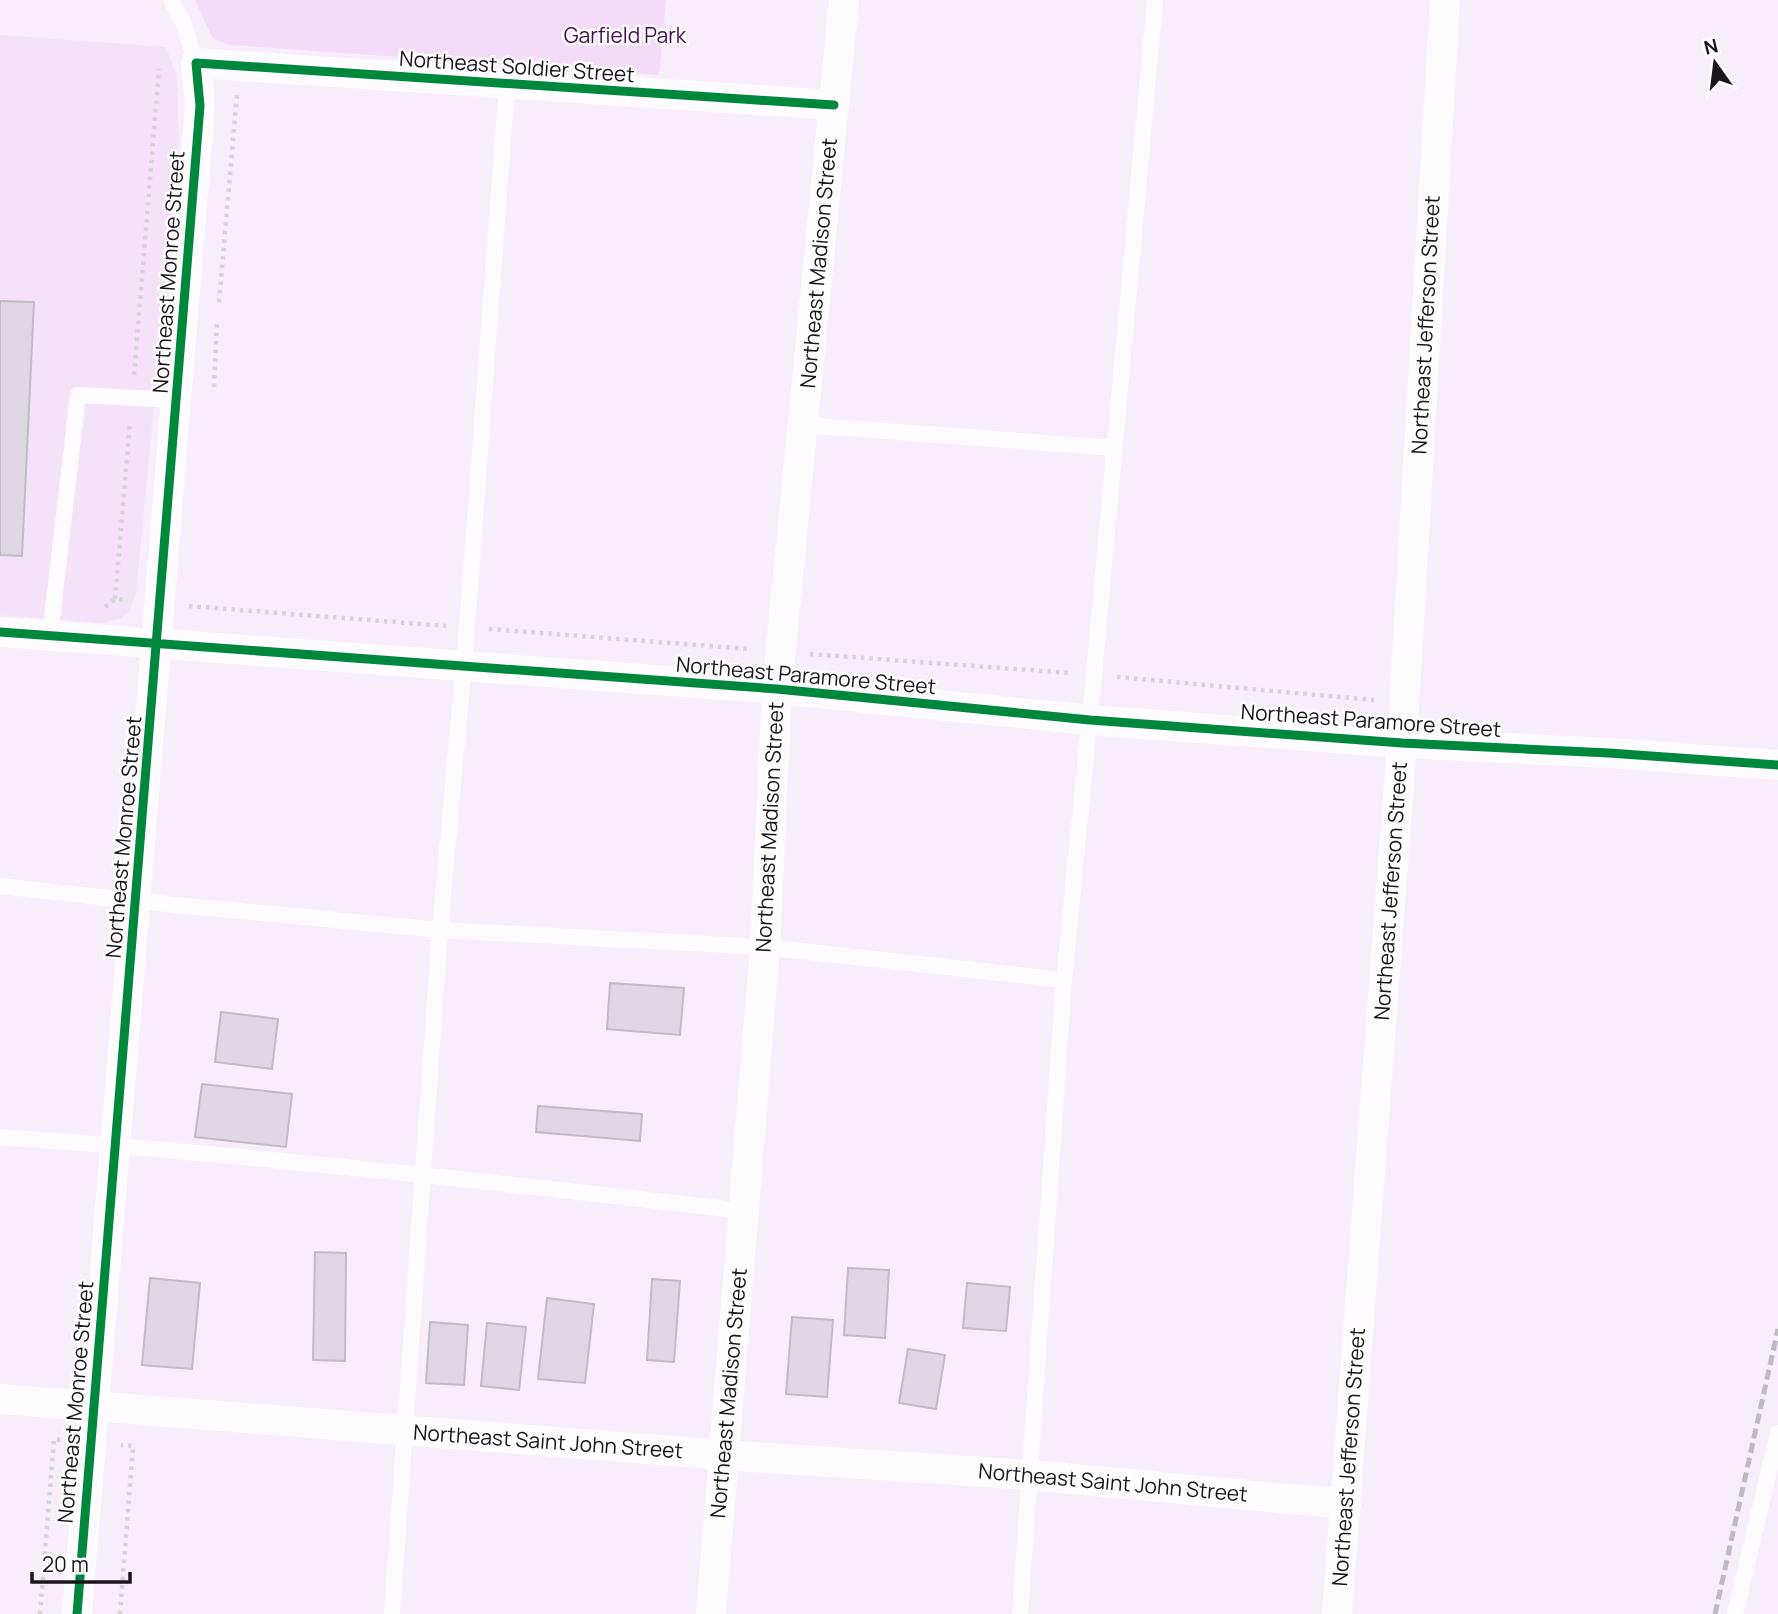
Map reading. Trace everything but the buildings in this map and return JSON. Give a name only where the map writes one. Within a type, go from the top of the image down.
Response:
[{"type":"street","name":"Northeast Madison Street","points":[[711,1614],[765,947],[777,689],[844,0]]},
{"type":"street","name":"Northeast Jefferson Street","points":[[1337,1614],[1405,703],[1445,0]]},
{"type":"street","name":"Northeast Soldier Street","points":[[196,63],[834,105]]},
{"type":"street","name":"Northeast Monroe Street","points":[[77,1614],[200,106],[196,63]]},
{"type":"street","name":"Northeast Paramore Street","points":[[0,632],[52,622],[157,644],[777,689],[1090,720],[1402,743],[1609,753],[1778,765]]},
{"type":"street","name":"Northeast Saint John Street","points":[[0,1399],[724,1455],[1030,1475],[1346,1504]]},
{"type":"lane","points":[[171,0],[183,22],[196,63]]},
{"type":"lane","points":[[1020,1614],[1063,980],[1090,720],[1155,0]]},
{"type":"lane","points":[[393,1614],[440,930],[467,628],[507,83]]},
{"type":"lane","points":[[52,622],[78,395],[176,400]]},
{"type":"lane","points":[[804,425],[1114,448]]},
{"type":"lane","points":[[0,886],[440,930],[765,947],[1063,980]]},
{"type":"lane","points":[[0,1137],[116,1145],[424,1174],[744,1211]]},
{"type":"lane","points":[[1735,1614],[1778,1433]]},
{"type":"path","points":[[116,599],[159,69]]},
{"type":"path","points":[[214,387],[217,322],[238,86]]},
{"type":"path","points":[[52,622],[100,610],[116,599],[1094,675],[1405,703]]},
{"type":"path","points":[[40,1614],[54,1439]]},
{"type":"path","points":[[120,1614],[134,1446]]},
{"type":"shaded area","points":[[0,35],[166,47],[177,78],[179,140],[136,594],[129,611],[121,618],[103,623],[0,615]]},
{"type":"green space","name":"Garfield Park","points":[[195,0],[666,0],[659,75],[230,45],[213,39]]},
{"type":"railway","points":[[1715,1614],[1778,1329]]},
{"type":"cycle path","points":[[77,1614],[200,106],[196,63],[834,105]]},
{"type":"cycle path","points":[[0,632],[777,689],[1090,720],[1402,743],[1609,753],[1778,765]]}]
